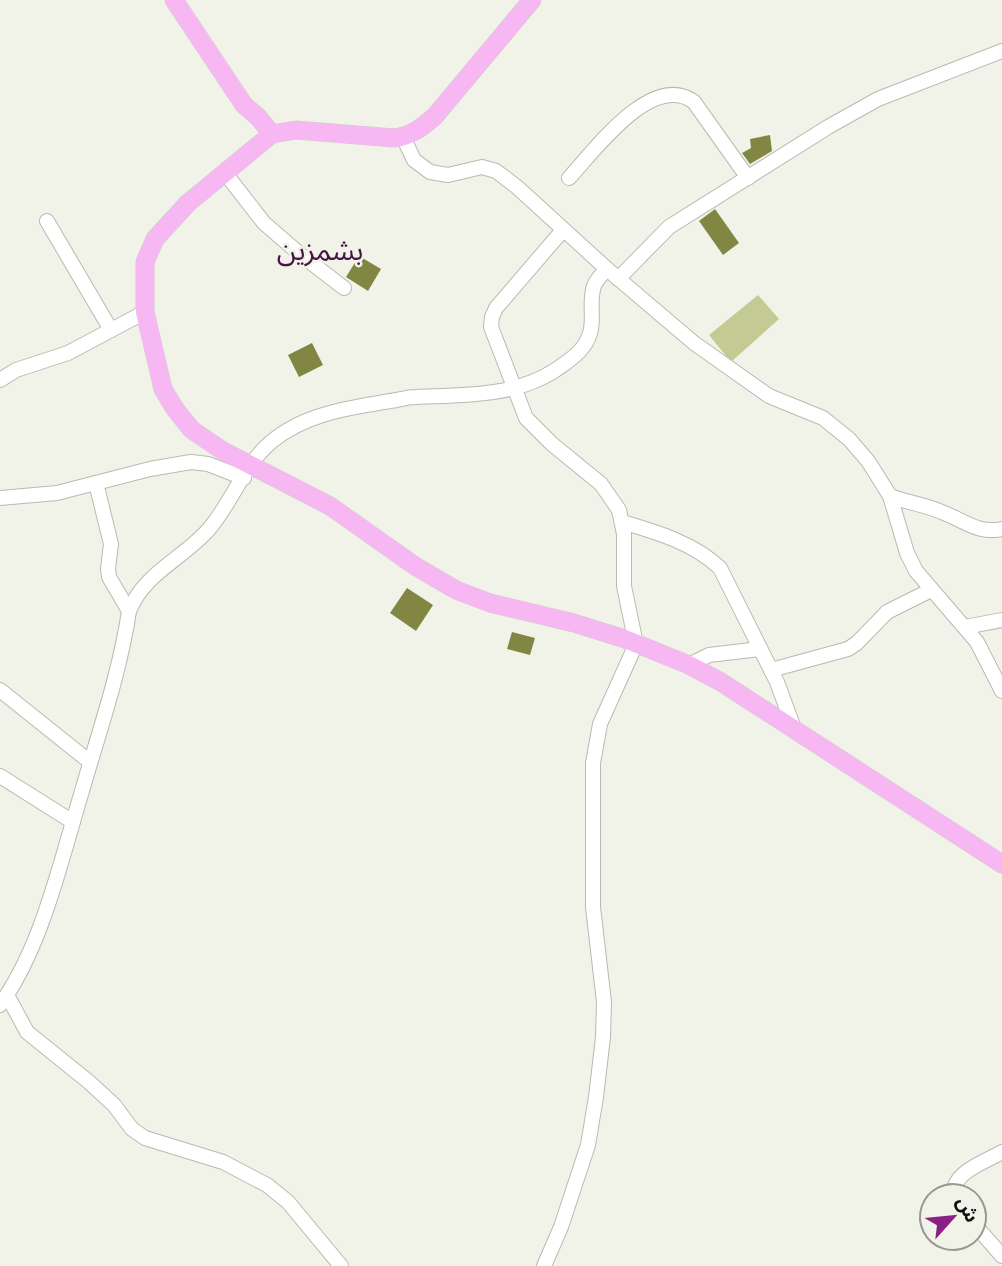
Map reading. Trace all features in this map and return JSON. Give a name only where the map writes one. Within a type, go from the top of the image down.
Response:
[{"type":"main road","points":[[174,0],[244,105],[258,117],[265,139]]},
{"type":"main road","points":[[532,0],[435,116],[419,129],[403,137],[383,138],[296,130],[265,139],[180,210],[155,239],[145,262],[145,312],[163,389],[191,430],[248,471],[330,506],[415,566],[456,590],[490,603],[574,623],[636,643],[689,665],[1002,864]]},
{"type":"street","points":[[341,1266],[288,1202],[267,1185],[223,1163],[145,1138],[132,1129],[114,1105],[97,1089],[27,1032],[4,1000],[32,945],[62,863],[134,597],[145,584],[208,530],[270,443],[292,428],[333,411],[411,397],[513,390],[547,375],[570,360],[584,346],[592,321],[593,288],[670,227],[828,127],[878,99],[1002,51]]},
{"type":"street","points":[[569,178],[615,127],[634,111],[656,99],[680,96],[694,102],[748,178]]},
{"type":"street","points":[[403,137],[414,160],[430,172],[449,175],[482,167],[496,171],[526,194],[612,274],[681,332],[780,402],[831,423],[860,451],[890,496],[906,553],[916,571],[977,642],[1002,691]]},
{"type":"street","points":[[225,173],[264,223],[344,288]]},
{"type":"street","points":[[47,221],[111,330]]},
{"type":"street","points":[[544,1266],[578,1178],[588,1145],[596,1097],[604,1002],[593,907],[593,763],[600,724],[636,643],[624,586],[622,522],[613,499],[601,484],[552,444],[526,418],[491,327],[496,308],[563,230]]},
{"type":"street","points":[[0,380],[16,370],[68,353],[145,312]]},
{"type":"street","points":[[0,498],[57,493],[150,469],[191,462],[248,471]]},
{"type":"street","points":[[96,483],[111,544],[109,577],[129,611]]},
{"type":"street","points":[[890,496],[944,512],[976,529],[1002,529]]},
{"type":"street","points":[[622,522],[671,539],[714,563],[725,575],[783,695],[795,731]]},
{"type":"street","points":[[771,670],[848,649],[858,643],[887,612],[931,590]]},
{"type":"street","points":[[965,627],[1002,620]]},
{"type":"street","points":[[689,665],[709,655],[760,649]]},
{"type":"street","points":[[0,690],[90,762]]},
{"type":"street","points":[[0,776],[73,822]]},
{"type":"street","points":[[956,1182],[1002,1152]]},
{"type":"street","points":[[988,1240],[1002,1256]]},
{"type":"green space","points":[[758,295],[779,319],[731,362],[709,335]]},
{"type":"building","points":[[770,135],[772,151],[750,164],[742,153],[751,148],[750,139]]},
{"type":"building","points":[[715,209],[739,243],[723,255],[699,221]]},
{"type":"building","points":[[359,256],[381,269],[368,291],[346,277]]},
{"type":"building","points":[[312,343],[323,365],[299,377],[288,355]]},
{"type":"building","points":[[407,588],[433,605],[416,631],[390,613]]},
{"type":"building","points":[[512,632],[535,638],[530,655],[507,649]]},
{"type":"district","name":"بشمزين","points":[[320,250]]}]
